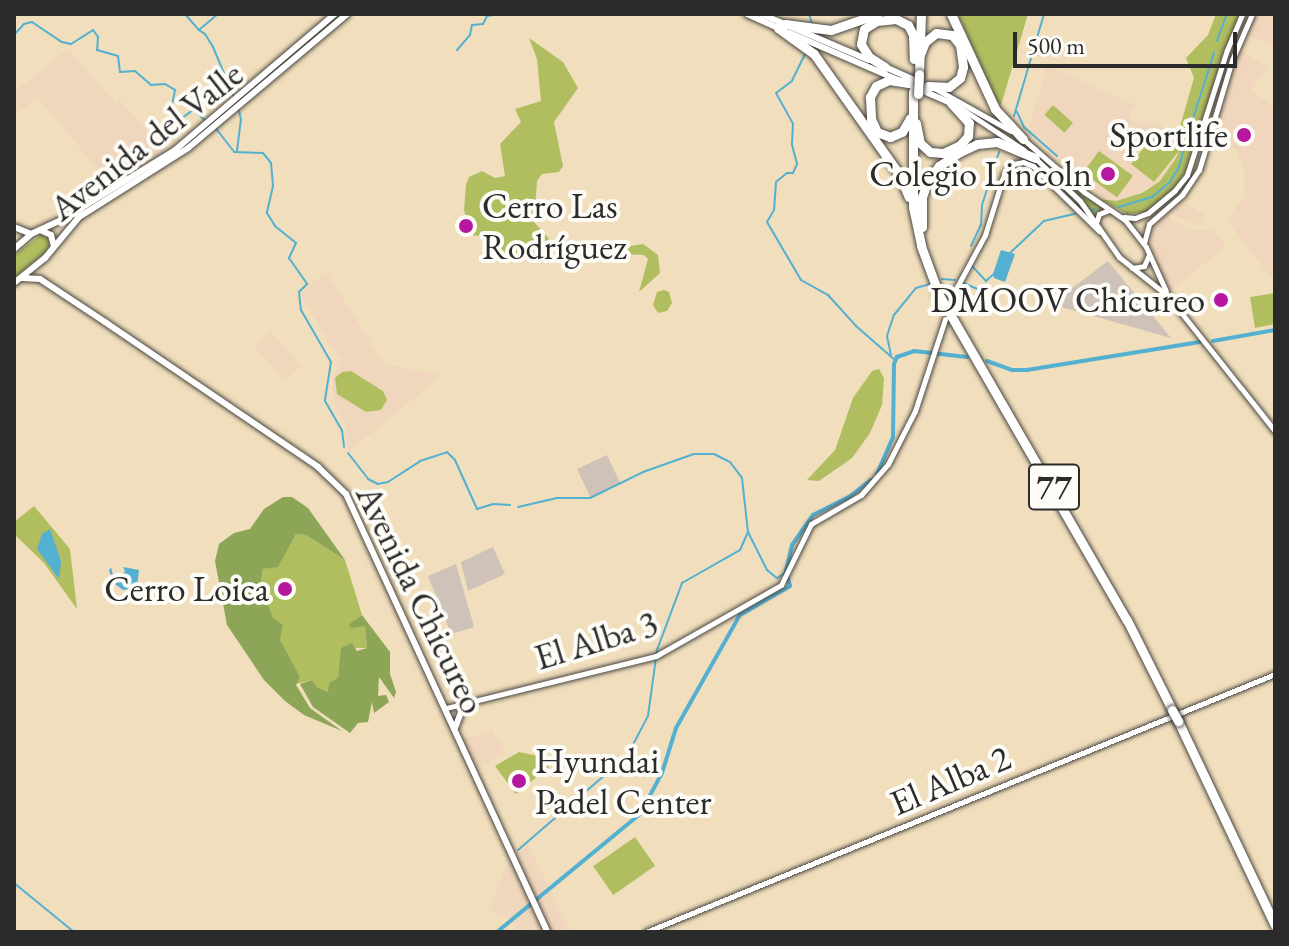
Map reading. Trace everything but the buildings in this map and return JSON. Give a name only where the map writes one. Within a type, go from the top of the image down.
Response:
[{"type":"highway","points":[[782,26],[826,31],[877,14]]},
{"type":"highway","name":"77","points":[[919,14],[912,111],[915,214],[924,255],[946,311],[1120,608],[1180,720],[1275,914]]},
{"type":"highway","points":[[951,14],[995,109],[1023,139]]},
{"type":"highway","points":[[885,67],[869,57],[861,44],[864,29],[877,21],[896,19],[906,23],[913,35],[917,58]]},
{"type":"highway","points":[[782,26],[814,54],[899,174],[915,214]]},
{"type":"highway","points":[[917,58],[927,39],[939,33],[955,37],[961,49],[963,70],[959,80],[946,87],[928,86]]},
{"type":"highway","points":[[912,111],[906,127],[894,136],[879,134],[871,122],[870,99],[876,86],[886,80],[913,90]]},
{"type":"highway","name":"77","points":[[913,90],[915,179],[922,227],[936,275],[954,317],[1115,591],[1174,709]]},
{"type":"highway","points":[[916,123],[919,140],[928,151],[943,153],[960,145],[968,136],[969,123],[951,103]]},
{"type":"highway","points":[[922,227],[924,188],[933,172],[947,159],[973,145],[992,142],[1035,158]]},
{"type":"highway","name":"77","points":[[1180,720],[1275,925]]},
{"type":"main road","name":"Avenida del Valle","points":[[14,283],[38,266],[84,213],[170,161],[335,14]]},
{"type":"main road","name":"Avenida del Valle","points":[[236,102],[347,14]]},
{"type":"main road","points":[[747,14],[928,86]]},
{"type":"main road","points":[[761,14],[913,90],[951,103]]},
{"type":"main road","name":"Avenida del Valle","points":[[14,249],[31,234],[151,166],[211,124]]},
{"type":"main road","points":[[14,227],[31,234]]},
{"type":"main road","points":[[40,230],[51,235],[52,249]]},
{"type":"main road","points":[[38,266],[43,281]]},
{"type":"main road","name":"Avenida Chicureo","points":[[23,278],[33,276],[43,281],[313,463],[340,487],[355,509],[547,932]]},
{"type":"main road","points":[[455,728],[460,707]]},
{"type":"street","points":[[1120,215],[1140,217],[1164,200],[1184,179],[1201,136],[1222,63],[1242,14]]},
{"type":"street","points":[[1144,244],[1148,225],[1193,180],[1209,139],[1232,60],[1252,14]]},
{"type":"street","points":[[928,86],[984,114],[1023,139],[1084,192],[1120,215],[1144,244],[1168,296],[1275,431]]},
{"type":"street","points":[[951,103],[1035,158],[1076,196],[1131,267],[1168,296]]},
{"type":"street","points":[[1201,136],[1211,131]]},
{"type":"street","points":[[1197,147],[1209,139]]},
{"type":"street","points":[[951,298],[982,241],[1004,174],[1013,164],[1023,162],[1033,166],[1067,197],[1089,225],[1101,232]]},
{"type":"street","points":[[1164,200],[1165,210]]},
{"type":"street","points":[[1089,225],[1096,223],[1101,212],[1114,210]]},
{"type":"street","points":[[1131,267],[1144,266],[1149,255]]},
{"type":"street","name":"El Alba 3","points":[[446,708],[460,707],[658,655],[786,580],[798,545],[811,524],[858,497],[883,472],[908,429],[945,319]]},
{"type":"street","name":"El Alba 2","points":[[646,932],[1275,674]]},
{"type":"shaded area","points":[[1256,14],[1275,18],[1275,47],[1246,34]]},
{"type":"shaded area","points":[[68,49],[116,104],[120,100],[165,152],[110,185],[38,97],[14,116],[14,92]]},
{"type":"shaded area","points":[[1241,50],[1267,67],[1251,90],[1275,108],[1275,275],[1269,275],[1227,220],[1244,197],[1244,168],[1235,149],[1214,137]]},
{"type":"shaded area","points":[[1047,66],[1136,105],[1129,114],[1133,121],[1151,121],[1182,137],[1181,149],[1160,181],[1131,197],[1116,201],[1102,197],[1029,127]]},
{"type":"shaded area","points":[[1182,201],[1206,216],[1201,226],[1171,212]]},
{"type":"shaded area","points":[[1167,216],[1188,230],[1213,230],[1226,246],[1170,292],[1151,245],[1153,228]]},
{"type":"shaded area","points":[[1108,261],[1171,338],[1051,304]]},
{"type":"shaded area","points":[[326,272],[384,364],[439,375],[437,380],[348,452],[347,425],[337,412],[333,394],[333,377],[341,361],[300,294]]},
{"type":"shaded area","points":[[270,331],[301,366],[285,381],[254,346]]},
{"type":"shaded area","points":[[607,455],[620,483],[590,497],[577,469]]},
{"type":"shaded area","points":[[493,547],[505,574],[468,591],[461,562]]},
{"type":"shaded area","points":[[456,564],[474,627],[451,634],[428,576]]},
{"type":"shaded area","points":[[492,730],[506,753],[476,768],[462,740]]},
{"type":"shaded area","points":[[527,843],[571,932],[518,932],[510,918],[489,909],[511,856]]},
{"type":"green space","points":[[958,14],[1028,14],[1001,105],[997,101]]},
{"type":"green space","points":[[1216,14],[1240,14],[1223,53],[1187,170],[1171,192],[1147,212],[1127,214],[1100,199],[1116,201],[1142,193],[1160,181],[1176,158],[1179,151],[1154,182],[1131,164],[1157,131],[1181,149],[1179,130],[1194,78],[1186,58],[1208,35]]},
{"type":"green space","points":[[529,38],[563,62],[578,88],[554,122],[563,166],[559,172],[542,174],[537,181],[534,222],[550,240],[548,246],[533,254],[509,257],[499,253],[486,237],[473,235],[464,210],[466,185],[469,177],[482,171],[495,178],[505,176],[500,144],[521,122],[515,109],[541,101],[537,59]]},
{"type":"green space","points":[[1053,105],[1073,123],[1064,133],[1044,115]]},
{"type":"green space","points":[[1010,131],[1103,208],[1095,218],[1063,178],[1008,135]]},
{"type":"green space","name":"Colegio Lincoln","points":[[1099,151],[1133,176],[1117,198],[1083,173]]},
{"type":"green space","points":[[42,234],[50,241],[47,251],[14,278],[14,255]]},
{"type":"green space","points":[[643,244],[658,255],[660,273],[639,292],[648,259],[644,255],[622,254],[631,246]]},
{"type":"green space","points":[[657,292],[669,292],[672,303],[667,311],[658,313],[653,305]]},
{"type":"green space","points":[[1275,293],[1275,324],[1255,328],[1250,297]]},
{"type":"green space","points":[[879,369],[884,378],[882,405],[870,433],[852,458],[819,481],[807,480],[835,450],[853,398],[872,371]]},
{"type":"green space","points":[[351,371],[383,391],[387,400],[381,410],[366,412],[337,394],[335,378],[342,372]]},
{"type":"green space","points":[[283,497],[292,497],[308,508],[345,560],[306,535],[296,534],[278,567],[263,569],[260,586],[273,618],[283,625],[280,640],[300,677],[296,685],[310,708],[342,731],[304,715],[285,701],[264,680],[227,625],[215,561],[219,544],[234,533],[250,529],[264,509]]},
{"type":"green space","points":[[34,506],[70,549],[77,609],[44,563],[14,534],[14,522]]},
{"type":"green space","points":[[296,534],[306,535],[345,560],[362,615],[349,624],[365,625],[367,648],[342,648],[338,679],[328,692],[317,687],[312,680],[296,684],[260,586],[263,569],[278,566]]},
{"type":"green space","points":[[362,615],[390,652],[390,674],[396,692],[394,698],[379,677],[378,696],[386,695],[389,702],[374,713],[372,702],[368,722],[358,723],[350,733],[313,707],[300,684],[312,680],[317,687],[328,692],[329,683],[338,678],[341,648],[352,643],[357,651],[367,648],[365,626],[351,628],[349,624]]},
{"type":"green space","name":"Hyundai Padel Center","points":[[519,752],[538,756],[549,767],[516,794],[495,766]]},
{"type":"green space","points":[[635,837],[655,866],[613,895],[593,866]]},
{"type":"water","points":[[1001,250],[1015,254],[1005,282],[994,278],[993,274]]},
{"type":"water","points":[[50,529],[61,561],[59,579],[37,549],[42,534]]},
{"type":"water","points":[[111,567],[113,575],[121,577],[125,571],[123,567],[139,570],[137,588],[123,590],[115,584],[109,571]]},
{"type":"waterway","points":[[185,14],[199,30]]},
{"type":"waterway","points":[[218,14],[199,30],[213,47],[234,97]]},
{"type":"waterway","points":[[457,50],[470,35],[472,25],[483,24],[487,16],[499,14]]},
{"type":"waterway","points":[[809,14],[812,24]]},
{"type":"waterway","points":[[1014,116],[1044,14]]},
{"type":"waterway","points":[[1217,41],[1227,14]]},
{"type":"waterway","points":[[14,35],[24,24],[32,22],[62,42],[71,44],[93,30],[98,37],[97,50],[118,56],[120,72],[135,71],[151,85],[165,84],[175,90],[172,106],[175,123],[193,110],[206,121]]},
{"type":"waterway","points":[[1189,131],[1214,53]]},
{"type":"waterway","points":[[805,54],[792,81],[776,93],[793,124],[792,145],[797,164],[793,173],[787,173],[776,182],[774,210],[767,222],[801,280],[828,295],[856,326],[895,360]]},
{"type":"waterway","points":[[237,151],[241,120],[238,106]]},
{"type":"waterway","points":[[1017,112],[1024,127],[1057,156]]},
{"type":"waterway","points":[[214,126],[234,152],[263,153],[271,163],[273,186],[267,213],[275,226],[296,243],[289,258],[307,284],[299,292],[301,310],[331,362],[325,401],[342,430],[344,447]]},
{"type":"waterway","points":[[1119,207],[1152,197],[1170,182],[1179,167],[1187,137]]},
{"type":"waterway","points":[[971,246],[981,225],[982,205],[999,152]]},
{"type":"waterway","points":[[1010,253],[1044,221],[1075,214]]},
{"type":"waterway","points":[[972,266],[986,281]]},
{"type":"waterway","points":[[987,280],[994,274]]},
{"type":"waterway","points":[[942,279],[955,280]]},
{"type":"waterway","points":[[961,282],[980,290],[983,285]]},
{"type":"waterway","points":[[891,355],[887,336],[894,315],[916,288],[930,284]]},
{"type":"waterway","points":[[1213,341],[1275,330]]},
{"type":"waterway","points":[[987,361],[1012,370],[1027,370],[1200,342]]},
{"type":"waterway","points":[[877,474],[893,437],[894,364],[897,357],[914,351],[967,357]]},
{"type":"waterway","points":[[348,453],[368,479],[378,484],[388,482],[420,461],[447,452],[455,460],[477,509],[493,504],[510,505]]},
{"type":"waterway","points":[[518,507],[556,498],[590,498],[643,472],[694,454],[714,454],[730,462],[742,478],[748,532],[767,570],[777,578],[785,573]]},
{"type":"waterway","points":[[497,932],[640,814],[662,773],[676,728],[740,615],[790,586],[786,571],[792,545],[813,515],[849,497],[871,480]]},
{"type":"waterway","points":[[518,850],[627,756],[648,716],[657,650],[682,583],[740,550],[748,532]]},
{"type":"waterway","points":[[14,883],[74,932]]},
{"type":"place","name":"Sportlife","points":[[1244,135]]},
{"type":"place","name":"Colegio Lincoln","points":[[1108,174]]},
{"type":"place","name":"Cerro Las Rodríguez","points":[[466,226]]},
{"type":"place","name":"DMOOV Chicureo","points":[[1221,300]]},
{"type":"place","name":"Cerro Loica","points":[[285,589]]},
{"type":"place","name":"Hyundai Padel Center","points":[[519,781]]}]
